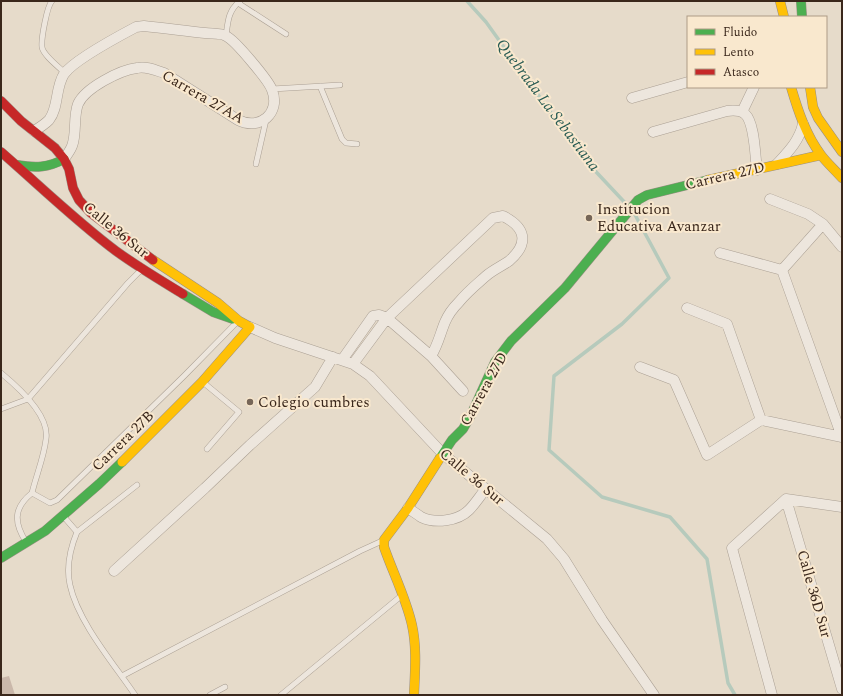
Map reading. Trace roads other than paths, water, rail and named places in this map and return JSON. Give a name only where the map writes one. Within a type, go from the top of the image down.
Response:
[{"type":"street","points":[[780,1],[784,16]]},
{"type":"street","points":[[801,1],[802,16]]},
{"type":"street","points":[[34,131],[49,120],[54,111],[60,82],[65,73],[75,63],[136,27],[144,26],[226,36],[240,49],[272,89]]},
{"type":"street","name":"Carrera 27AA","points":[[64,159],[72,145],[75,116],[79,103],[86,92],[97,84],[125,71],[138,67],[164,73],[244,123],[256,124],[266,119],[273,104],[272,89]]},
{"type":"street","points":[[632,98],[687,82]]},
{"type":"street","points":[[742,112],[754,88]]},
{"type":"street","points":[[791,88],[803,124],[821,155],[842,178]]},
{"type":"street","points":[[810,88],[813,107],[818,118],[842,152]]},
{"type":"street","name":"Calle 36 Sur","points":[[1,101],[21,121],[55,148],[64,159],[73,188],[79,200],[90,213],[151,259],[218,303],[239,321]]},
{"type":"street","points":[[653,132],[727,111],[738,110],[748,117],[752,127],[757,170]]},
{"type":"street","name":"Carrera 27D","points":[[777,164],[794,145],[801,134],[803,124]]},
{"type":"street","name":"Calle 36 Sur","points":[[1,153],[17,165],[88,229],[142,269],[213,312],[239,321],[275,338],[353,364],[370,376],[385,390],[443,454],[485,490],[530,524],[547,539],[564,559],[602,620],[654,695]]},
{"type":"street","name":"Carrera 27D","points":[[384,540],[408,508],[452,440],[463,429],[495,362],[512,341],[565,288],[638,200],[647,195],[662,191],[821,155]]},
{"type":"street","points":[[17,165],[34,168],[46,167],[56,164],[64,159]]},
{"type":"street","points":[[770,199],[808,214],[823,224],[842,247]]},
{"type":"street","points":[[353,364],[388,318],[493,218],[503,216],[512,221],[520,229],[523,237],[521,247],[510,260],[487,275],[460,301],[446,320],[437,346],[431,356]]},
{"type":"street","points":[[782,270],[823,224]]},
{"type":"street","points":[[720,253],[782,270]]},
{"type":"street","points":[[782,270],[842,437]]},
{"type":"street","points":[[687,308],[727,324],[761,420]]},
{"type":"street","points":[[114,571],[315,387],[373,316],[379,315],[388,318],[431,356],[463,391]]},
{"type":"street","name":"Carrera 27B","points":[[1,558],[45,531],[129,456],[202,382],[250,327]]},
{"type":"street","points":[[640,367],[674,380],[707,455],[761,420],[842,437]]},
{"type":"street","points":[[408,508],[422,517],[434,520],[447,520],[461,516],[469,510],[485,490]]},
{"type":"street","points":[[772,695],[732,548],[786,499],[842,507]]},
{"type":"street","name":"Calle 36D Sur","points":[[786,499],[842,689]]},
{"type":"street","points":[[384,540],[384,547],[403,594],[414,636],[414,695]]},
{"type":"lane","points":[[52,1],[49,4],[47,11],[42,47],[46,54],[65,73]]},
{"type":"lane","points":[[226,36],[228,17],[232,10],[240,2],[286,34]]},
{"type":"lane","points":[[272,89],[340,85]]},
{"type":"lane","points":[[320,86],[342,139],[346,143],[357,144]]},
{"type":"lane","points":[[256,164],[266,119]]},
{"type":"lane","points":[[1,410],[28,399],[128,283],[142,269]]},
{"type":"lane","points":[[32,493],[50,503],[57,500],[239,321]]},
{"type":"lane","points":[[1,373],[28,399],[45,425],[46,438],[32,493],[25,498],[17,513],[19,532],[26,543]]},
{"type":"lane","points":[[202,382],[239,412],[207,449]]},
{"type":"lane","points":[[135,695],[86,622],[76,602],[70,585],[69,567],[71,547],[77,532],[137,485]]},
{"type":"lane","points":[[63,516],[77,532]]},
{"type":"lane","points":[[122,676],[384,540]]},
{"type":"lane","points":[[281,695],[403,594]]},
{"type":"lane","points":[[210,695],[225,687]]},
{"type":"waterway","name":"Quebrada La Sebastiana","points":[[467,1],[486,22],[584,159],[629,207]]},
{"type":"waterway","name":"Quebrada La Sebastiana","points":[[633,211],[669,278],[622,324],[554,376],[549,450],[602,497],[670,517],[707,559],[728,683],[735,695]]},
{"type":"place","name":"Institucion Educativa Avanzar","points":[[589,218]]},
{"type":"place","name":"Colegio cumbres","points":[[250,402]]}]
